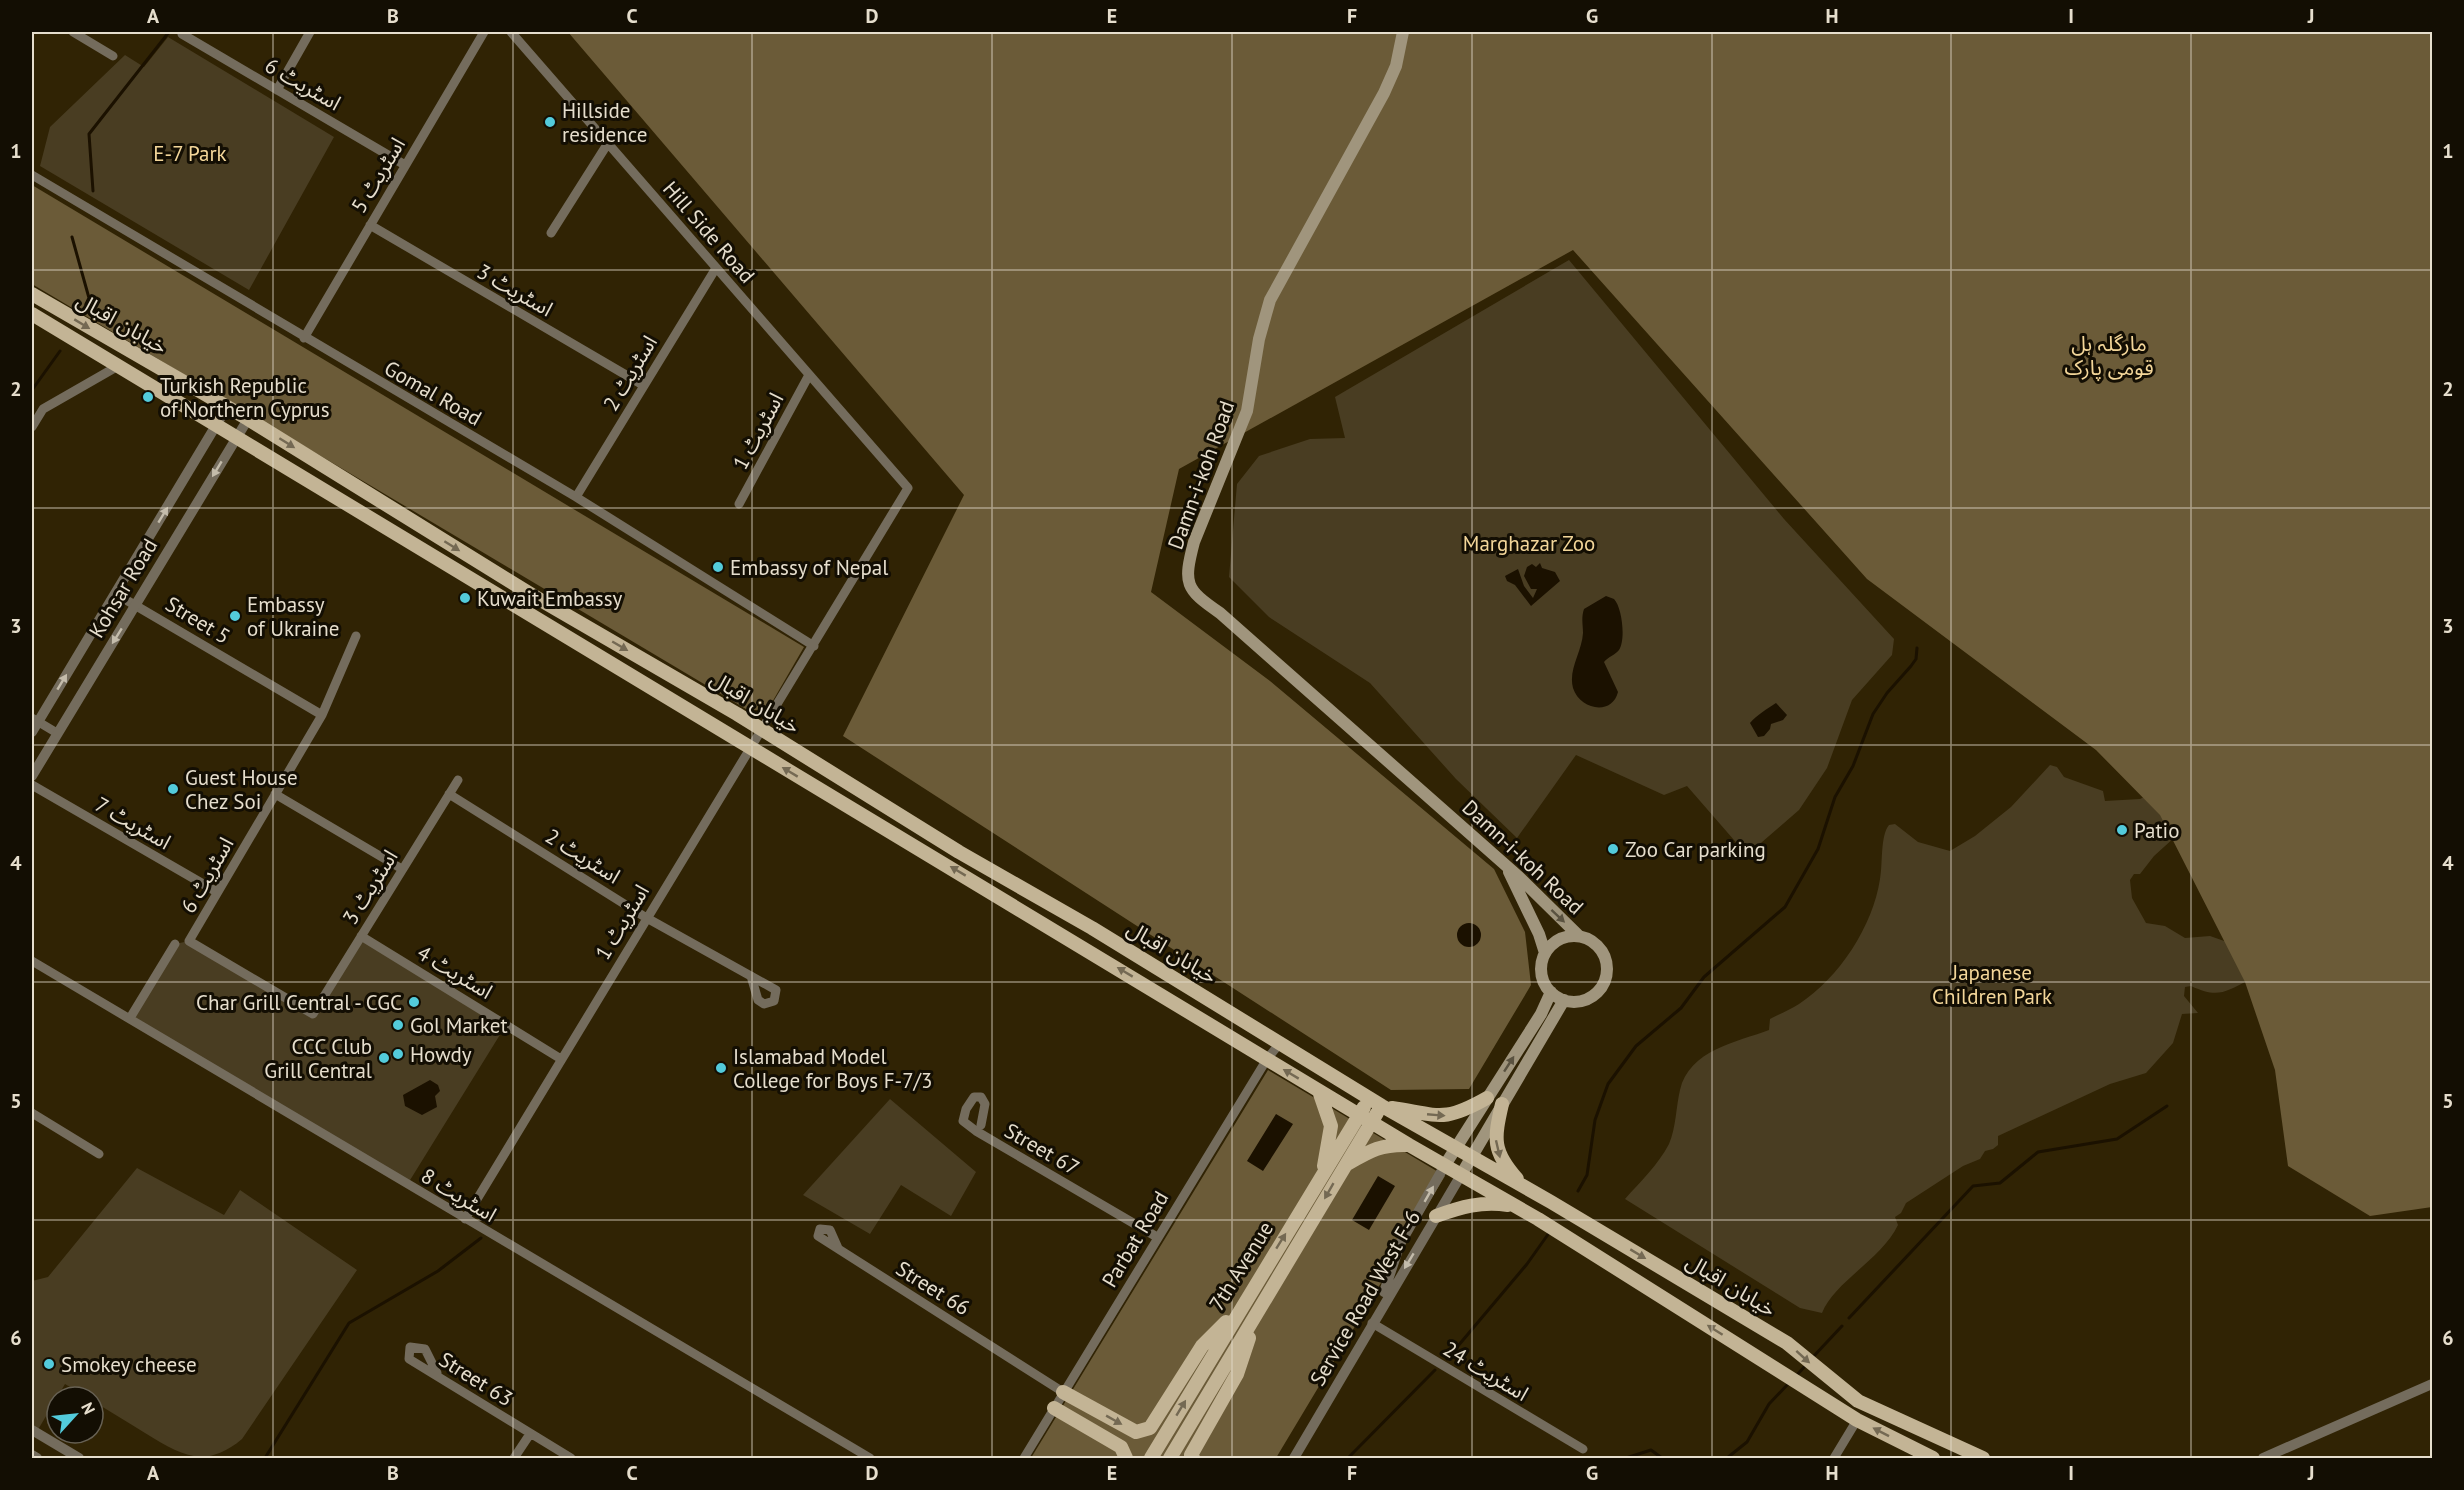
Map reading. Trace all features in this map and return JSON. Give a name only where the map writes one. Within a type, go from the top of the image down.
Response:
[{"type":"main road","name":"Damn-i-koh Road","points":[[1403,32],[1398,59],[1384,93],[1270,300],[1259,339],[1247,411],[1194,542],[1188,575],[1190,587],[1196,597],[1220,613],[1507,867],[1580,936]]},
{"type":"main road","name":"خیابان اقبال","points":[[32,294],[248,419],[532,595],[762,730],[959,852],[1281,1042],[1382,1106],[1522,1185],[1787,1343],[1858,1401],[1983,1458]]},
{"type":"main road","name":"خیابان اقبال","points":[[32,314],[215,427],[236,437],[1409,1145],[1516,1206],[1857,1420],[1933,1458]]},
{"type":"main road","points":[[1507,867],[1539,934],[1545,953],[1542,973],[1551,992],[1564,1000],[1575,1002],[1596,994],[1607,975],[1607,963],[1602,950],[1592,940],[1580,936],[1560,939],[1545,953]]},
{"type":"main road","points":[[1445,1165],[1541,1014],[1551,992]]},
{"type":"main road","points":[[1472,1158],[1564,1000]]},
{"type":"main road","points":[[1319,1090],[1331,1126],[1323,1174]]},
{"type":"main road","name":"7th Avenue","points":[[1170,1458],[1343,1167],[1366,1118],[1369,1097]]},
{"type":"main road","points":[[1382,1106],[1443,1117],[1462,1113],[1487,1098]]},
{"type":"main road","points":[[1502,1104],[1496,1132],[1496,1146],[1502,1162],[1522,1185]]},
{"type":"main road","name":"7th Avenue","points":[[1151,1458],[1240,1307],[1323,1174],[1366,1118],[1382,1106]]},
{"type":"main road","points":[[1343,1167],[1374,1148],[1386,1144],[1409,1145]]},
{"type":"main road","name":"Service Road West F-6","points":[[1461,1175],[1472,1158]]},
{"type":"main road","points":[[1436,1216],[1465,1206],[1489,1202],[1516,1206]]},
{"type":"main road","points":[[1063,1392],[1136,1432],[1150,1428],[1202,1346],[1240,1307]]},
{"type":"main road","points":[[1192,1458],[1191,1455],[1237,1374],[1257,1314]]},
{"type":"main road","points":[[1054,1408],[1121,1447],[1126,1458]]},
{"type":"street","points":[[74,32],[114,56]]},
{"type":"street","points":[[277,90],[310,32]]},
{"type":"street","name":"اسٹریٹ 5","points":[[304,338],[484,32]]},
{"type":"street","name":"Hill Side Road","points":[[511,32],[909,488],[814,646]]},
{"type":"street","name":"اسٹریٹ 6","points":[[182,34],[405,165]]},
{"type":"street","points":[[551,233],[608,143]]},
{"type":"street","name":"Gomal Road","points":[[32,175],[576,497],[814,646]]},
{"type":"street","name":"اسٹریٹ 3","points":[[370,225],[643,385]]},
{"type":"street","name":"اسٹریٹ 2","points":[[576,497],[716,268]]},
{"type":"street","points":[[32,428],[43,409],[118,366]]},
{"type":"street","name":"اسٹریٹ 1","points":[[739,504],[809,375]]},
{"type":"street","name":"Kohsar Road","points":[[32,732],[35,720],[116,594],[227,407]]},
{"type":"street","name":"Kohsar Road","points":[[32,776],[248,419]]},
{"type":"street","name":"Street 5","points":[[116,594],[322,715]]},
{"type":"street","name":"اسٹریٹ 6","points":[[313,1014],[189,940],[322,715],[356,636]]},
{"type":"street","name":"اسٹریٹ 1","points":[[465,1219],[645,917],[814,646]]},
{"type":"street","points":[[35,720],[57,733]]},
{"type":"street","name":"اسٹریٹ 3","points":[[313,1014],[458,780]]},
{"type":"street","name":"اسٹریٹ 7","points":[[32,785],[217,892]]},
{"type":"street","points":[[275,794],[402,869]]},
{"type":"street","name":"اسٹریٹ 2","points":[[449,794],[645,917],[776,990],[774,1001],[764,1004],[758,1000],[751,976]]},
{"type":"street","name":"اسٹریٹ 4","points":[[361,936],[561,1059]]},
{"type":"street","points":[[130,1018],[175,944]]},
{"type":"street","name":"اسٹریٹ 8","points":[[32,961],[870,1458]]},
{"type":"street","name":"Parbat Road","points":[[1024,1458],[1267,1059],[1281,1042]]},
{"type":"street","name":"Street 67","points":[[981,1125],[984,1104],[981,1098],[974,1097],[966,1109],[963,1121],[976,1131],[1157,1238]]},
{"type":"street","points":[[32,1113],[99,1154]]},
{"type":"street","points":[[1372,1323],[1400,1244],[1445,1165]]},
{"type":"street","name":"Service Road West F-6","points":[[1294,1458],[1461,1175]]},
{"type":"street","name":"Street 66","points":[[838,1248],[830,1230],[820,1229],[818,1236],[1063,1392]]},
{"type":"street","name":"اسٹریٹ 24","points":[[1372,1323],[1583,1449]]},
{"type":"street","name":"Street 63","points":[[437,1373],[425,1349],[410,1347],[408,1359],[571,1458]]},
{"type":"street","points":[[2263,1458],[2433,1384]]},
{"type":"street","points":[[1834,1458],[1857,1420]]},
{"type":"street","points":[[32,1430],[79,1458]]},
{"type":"street","points":[[514,1458],[530,1434]]},
{"type":"street","points":[[32,1455],[37,1458]]},
{"type":"green space","name":"مارگلہ ہل قومی پارک","points":[[568,32],[2432,32],[2432,1207],[2370,1216],[2288,1166],[2275,1070],[2245,982],[2160,815],[2096,750],[1867,579],[1573,250],[1179,469],[1151,592],[1270,681],[1494,869],[1525,932],[1531,985],[1469,1089],[1391,1090],[843,736],[964,495]]},
{"type":"green space","name":"E-7 Park","points":[[168,37],[334,137],[249,290],[40,166],[50,127],[125,55],[144,67]]},
{"type":"green space","points":[[32,185],[804,647],[767,711],[746,709],[32,284]]},
{"type":"green space","name":"Marghazar Zoo","points":[[1569,260],[1784,519],[1894,639],[1892,655],[1852,700],[1827,768],[1799,810],[1747,855],[1687,786],[1664,795],[1576,755],[1517,838],[1456,779],[1370,683],[1269,617],[1229,577],[1237,484],[1259,456],[1310,439],[1345,438],[1335,397]]},
{"type":"green space","name":"Japanese Children Park","points":[[2050,765],[2057,767],[2064,777],[2103,791],[2105,801],[2140,799],[2150,794],[2175,837],[2154,856],[2140,874],[2134,874],[2130,880],[2132,898],[2146,923],[2165,926],[2185,938],[2210,936],[2247,949],[2249,980],[2233,988],[2214,993],[2191,986],[2185,987],[2184,996],[2198,1013],[2182,1014],[2173,1043],[2146,1073],[2110,1084],[1998,1136],[1998,1145],[1985,1151],[1980,1159],[1963,1166],[1906,1203],[1901,1213],[1895,1217],[1898,1225],[1891,1237],[1837,1291],[1822,1313],[1800,1308],[1625,1199],[1665,1152],[1673,1131],[1680,1090],[1685,1076],[1693,1065],[1729,1044],[1769,1030],[1770,1019],[1796,1006],[1814,993],[1828,980],[1852,949],[1870,915],[1876,897],[1881,873],[1884,836],[1889,825],[1895,824],[1918,842],[1950,851],[1975,836],[2011,807]]},
{"type":"green space","points":[[361,936],[506,1025],[407,1185],[130,1018],[175,944],[189,941],[313,1014]]},
{"type":"green space","points":[[1268,1070],[1445,1176],[1276,1458],[1031,1458]]},
{"type":"green space","points":[[890,1099],[976,1172],[951,1216],[901,1185],[870,1234],[803,1195]]},
{"type":"green space","points":[[137,1168],[224,1215],[240,1190],[357,1270],[242,1439],[229,1449],[205,1457],[193,1456],[170,1448],[105,1408],[105,1385],[45,1385],[45,1418],[36,1433],[32,1430],[32,1281],[48,1277]]},
{"type":"shaded area","points":[[1540,563],[1542,568],[1555,572],[1560,581],[1531,606],[1505,576],[1518,569],[1524,586],[1533,598],[1537,589],[1531,589],[1524,576],[1527,567],[1532,564],[1536,567]]},
{"type":"shaded area","points":[[1606,596],[1617,603],[1622,624],[1619,650],[1604,662],[1618,692],[1615,700],[1609,705],[1596,707],[1582,701],[1577,695],[1573,688],[1572,674],[1582,640],[1584,609]]},
{"type":"shaded area","points":[[1776,703],[1787,715],[1783,720],[1771,724],[1764,736],[1758,737],[1750,723]]},
{"type":"shaded area","points":[[1469,923],[1477,927],[1481,935],[1477,943],[1469,947],[1461,943],[1457,935],[1461,927]]},
{"type":"shaded area","points":[[430,1080],[438,1085],[440,1091],[435,1096],[437,1107],[422,1115],[405,1106],[403,1095]]},
{"type":"shaded area","points":[[1276,1114],[1293,1124],[1263,1171],[1247,1161]]},
{"type":"shaded area","points":[[1378,1176],[1395,1186],[1369,1230],[1352,1220]]},
{"type":"waterway","points":[[93,191],[89,134],[169,32]]},
{"type":"waterway","points":[[72,237],[89,298],[86,304]]},
{"type":"waterway","points":[[32,390],[60,351]]},
{"type":"waterway","points":[[1578,1191],[1587,1175],[1595,1120],[1608,1084],[1636,1046],[1681,1008],[1704,977],[1785,907],[1818,849],[1835,797],[1853,766],[1873,714],[1887,693],[1916,659],[1917,648]]},
{"type":"waterway","points":[[1849,1318],[1973,1186],[2000,1183],[2038,1152],[2117,1139],[2167,1106]]},
{"type":"waterway","points":[[1447,1359],[1527,1264],[1549,1233]]},
{"type":"waterway","points":[[265,1458],[349,1323],[438,1271],[481,1238]]},
{"type":"waterway","points":[[1812,1358],[1842,1326]]},
{"type":"waterway","points":[[1796,1376],[1806,1365]]},
{"type":"waterway","points":[[1348,1458],[1435,1370]]},
{"type":"waterway","points":[[1727,1458],[1747,1442],[1769,1404],[1789,1383]]},
{"type":"waterway","points":[[1626,1458],[1651,1450],[1662,1458]]},
{"type":"place","name":"Hillside residence","points":[[550,122]]},
{"type":"place","name":"Turkish Republic of Northern Cyprus","points":[[148,397]]},
{"type":"place","name":"Embassy of Nepal","points":[[718,567]]},
{"type":"place","name":"Kuwait Embassy","points":[[465,598]]},
{"type":"place","name":"Embassy of Ukraine","points":[[235,616]]},
{"type":"place","name":"Guest House Chez Soi","points":[[173,789]]},
{"type":"place","name":"Patio","points":[[2122,830]]},
{"type":"place","name":"Zoo Car parking","points":[[1613,849]]},
{"type":"place","name":"Char Grill Central - CGC","points":[[414,1002]]},
{"type":"place","name":"Gol Market","points":[[398,1025]]},
{"type":"place","name":"Howdy","points":[[398,1054]]},
{"type":"place","name":"CCC Club Grill Central","points":[[384,1058]]},
{"type":"place","name":"Islamabad Model College for Boys F-7/3","points":[[721,1068]]},
{"type":"place","name":"Smokey cheese","points":[[49,1364]]}]
